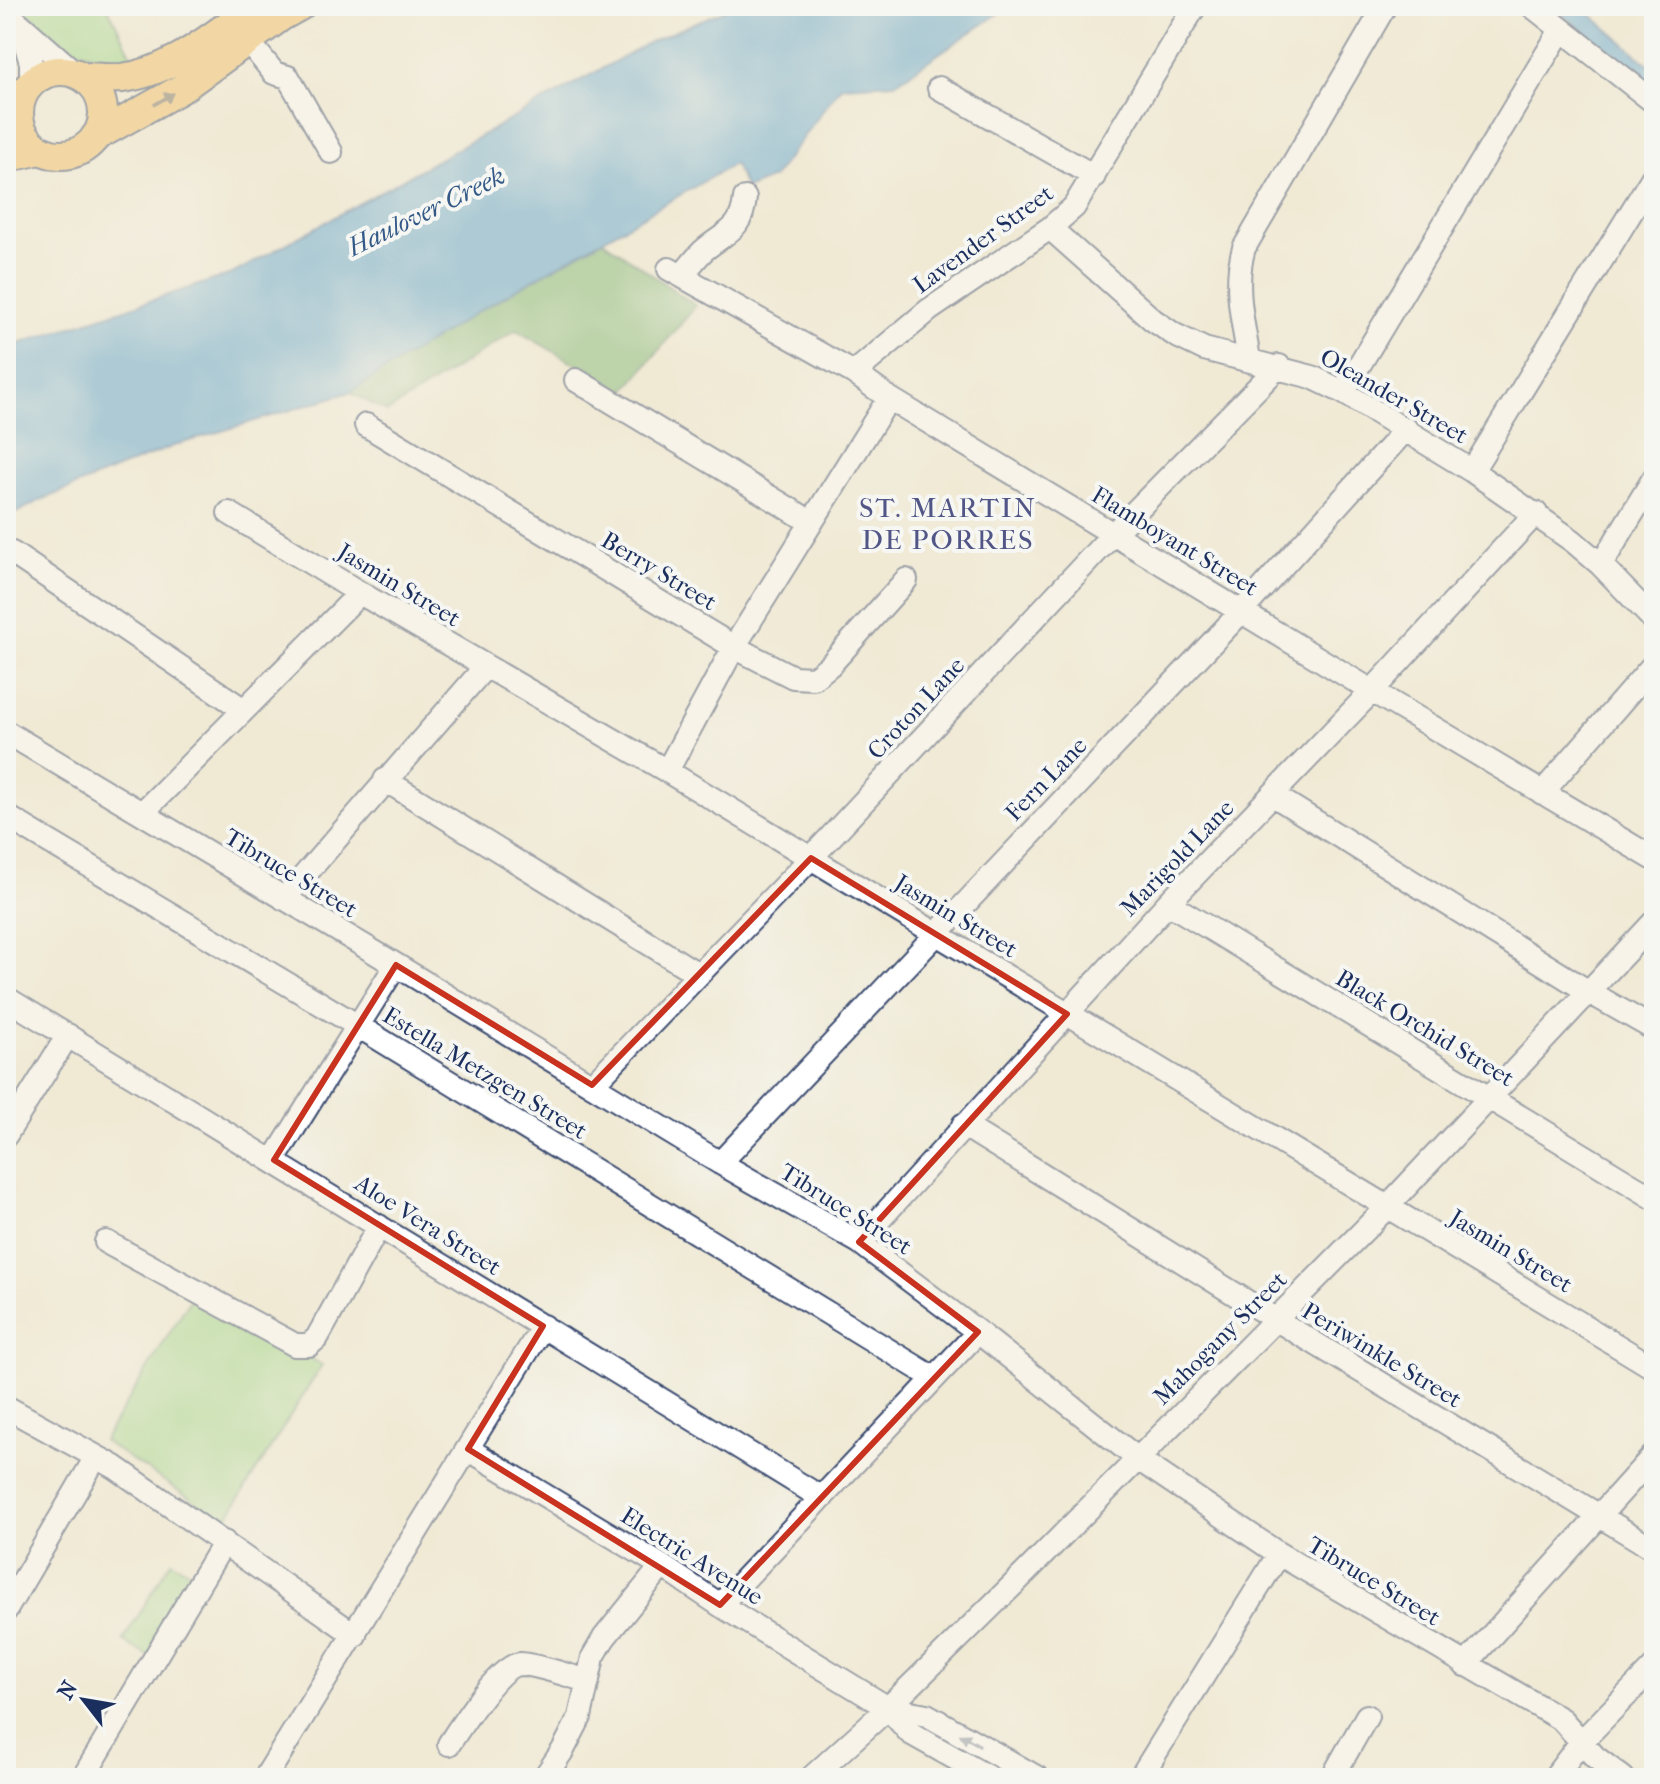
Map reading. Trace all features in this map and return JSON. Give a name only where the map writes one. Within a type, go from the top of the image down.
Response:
[{"type":"main road","points":[[255,6],[182,56],[153,70],[123,78],[52,71],[19,97],[21,129],[29,142],[40,150],[52,155],[76,152],[95,137],[181,89],[300,6]]},
{"type":"main road","points":[[79,74],[101,97],[101,126],[95,137]]},
{"type":"main road","points":[[6,158],[40,150]]},
{"type":"street","name":"Lavender Street","points":[[854,373],[929,310],[1050,228],[1074,207],[1195,6]]},
{"type":"street","points":[[1249,359],[1240,298],[1239,265],[1244,248],[1385,6]]},
{"type":"street","points":[[1532,6],[1654,102]]},
{"type":"street","points":[[13,18],[79,74]]},
{"type":"street","points":[[13,18],[31,63],[19,97]]},
{"type":"street","points":[[1343,392],[1561,30]]},
{"type":"street","points":[[248,41],[274,73],[288,77],[331,152]]},
{"type":"street","points":[[939,88],[1094,176]]},
{"type":"street","points":[[1472,471],[1654,175]]},
{"type":"street","name":"Flamboyant Street","points":[[745,198],[737,225],[676,272],[854,373],[889,398],[1241,612],[1654,859]]},
{"type":"street","name":"Oleander Street","points":[[1050,228],[1153,320],[1175,335],[1204,349],[1312,377],[1406,429],[1472,471],[1536,513],[1601,565],[1654,620]]},
{"type":"street","name":"Croton Lane","points":[[592,1085],[811,858],[1113,534],[1279,366]]},
{"type":"street","points":[[576,380],[811,522]]},
{"type":"street","points":[[667,771],[734,647],[889,398]]},
{"type":"street","name":"Berry Street","points":[[366,425],[734,647],[793,677],[814,678],[830,665],[906,580]]},
{"type":"street","name":"Fern Lane","points":[[720,1163],[1241,612],[1406,429]]},
{"type":"street","points":[[1601,565],[1654,478]]},
{"type":"street","name":"Jasmin Street","points":[[229,513],[360,593],[667,771],[1654,1368]]},
{"type":"street","name":"Marigold Lane","points":[[859,1242],[1168,903],[1372,691],[1536,513]]},
{"type":"street","points":[[12,553],[244,710]]},
{"type":"street","points":[[142,813],[360,593]]},
{"type":"street","points":[[1542,793],[1654,664]]},
{"type":"street","points":[[284,899],[486,666]]},
{"type":"street","name":"Tibruce Street","points":[[6,732],[720,1163],[859,1242],[1138,1459],[1279,1554],[1562,1720],[1595,1757],[1623,1778]]},
{"type":"street","points":[[385,780],[698,974]]},
{"type":"street","points":[[1273,795],[1589,992],[1654,1029]]},
{"type":"street","name":"Estella Metzgen Street","points":[[6,816],[358,1026],[934,1378]]},
{"type":"street","name":"Black Orchid Street","points":[[1168,903],[1654,1198]]},
{"type":"street","name":"Mahogany Street","points":[[811,1778],[888,1708],[1388,1206],[1654,922]]},
{"type":"street","points":[[274,1160],[396,965]]},
{"type":"street","name":"Aloe Vera Street","points":[[6,998],[822,1498]]},
{"type":"street","points":[[6,1135],[68,1035]]},
{"type":"street","name":"Periwinkle Street","points":[[963,1125],[1654,1549]]},
{"type":"street","points":[[106,1242],[295,1345],[309,1345],[317,1338],[379,1226]]},
{"type":"street","points":[[265,1778],[543,1326]]},
{"type":"street","points":[[720,1605],[978,1332]]},
{"type":"street","points":[[6,1407],[96,1457],[224,1542],[355,1635]]},
{"type":"street","name":"Electric Avenue","points":[[468,1449],[888,1708]]},
{"type":"street","points":[[1465,1665],[1654,1455]]},
{"type":"street","points":[[6,1610],[96,1457]]},
{"type":"street","points":[[83,1778],[224,1542]]},
{"type":"street","points":[[1140,1778],[1279,1554]]},
{"type":"street","points":[[544,1778],[580,1717],[593,1657],[604,1638],[662,1566]]},
{"type":"street","points":[[449,1744],[494,1682],[506,1670],[519,1664],[588,1681]]},
{"type":"street","points":[[1554,1778],[1581,1742],[1654,1667]]},
{"type":"street","points":[[888,1708],[910,1733],[990,1778]]},
{"type":"street","points":[[888,1708],[927,1715],[1038,1778]]},
{"type":"street","points":[[1332,1778],[1367,1716]]},
{"type":"highlighted area","points":[[811,858],[1067,1014],[859,1242],[978,1332],[720,1605],[468,1449],[543,1326],[274,1160],[396,965],[592,1085]]},
{"type":"green space","points":[[6,6],[107,6],[133,58],[100,56],[76,49],[31,15],[6,26]]},
{"type":"green space","points":[[6,31],[14,46],[16,61],[6,91]]},
{"type":"green space","points":[[603,240],[696,306],[624,392],[516,330],[387,412],[350,392],[482,309]]},
{"type":"green space","points":[[196,1290],[322,1365],[225,1521],[103,1441]]},
{"type":"green space","points":[[171,1561],[198,1576],[150,1657],[123,1641]]},
{"type":"water","name":"Haulover Creek","points":[[734,6],[1010,6],[895,83],[841,86],[773,178],[746,189],[734,164],[482,309],[350,392],[176,445],[41,500],[6,518],[6,348],[232,274],[650,42]]},
{"type":"water","points":[[1551,6],[1581,6],[1654,69],[1654,87]]},
{"type":"district","name":"ST. MARTIN DE PORRES","points":[[948,523]]}]
